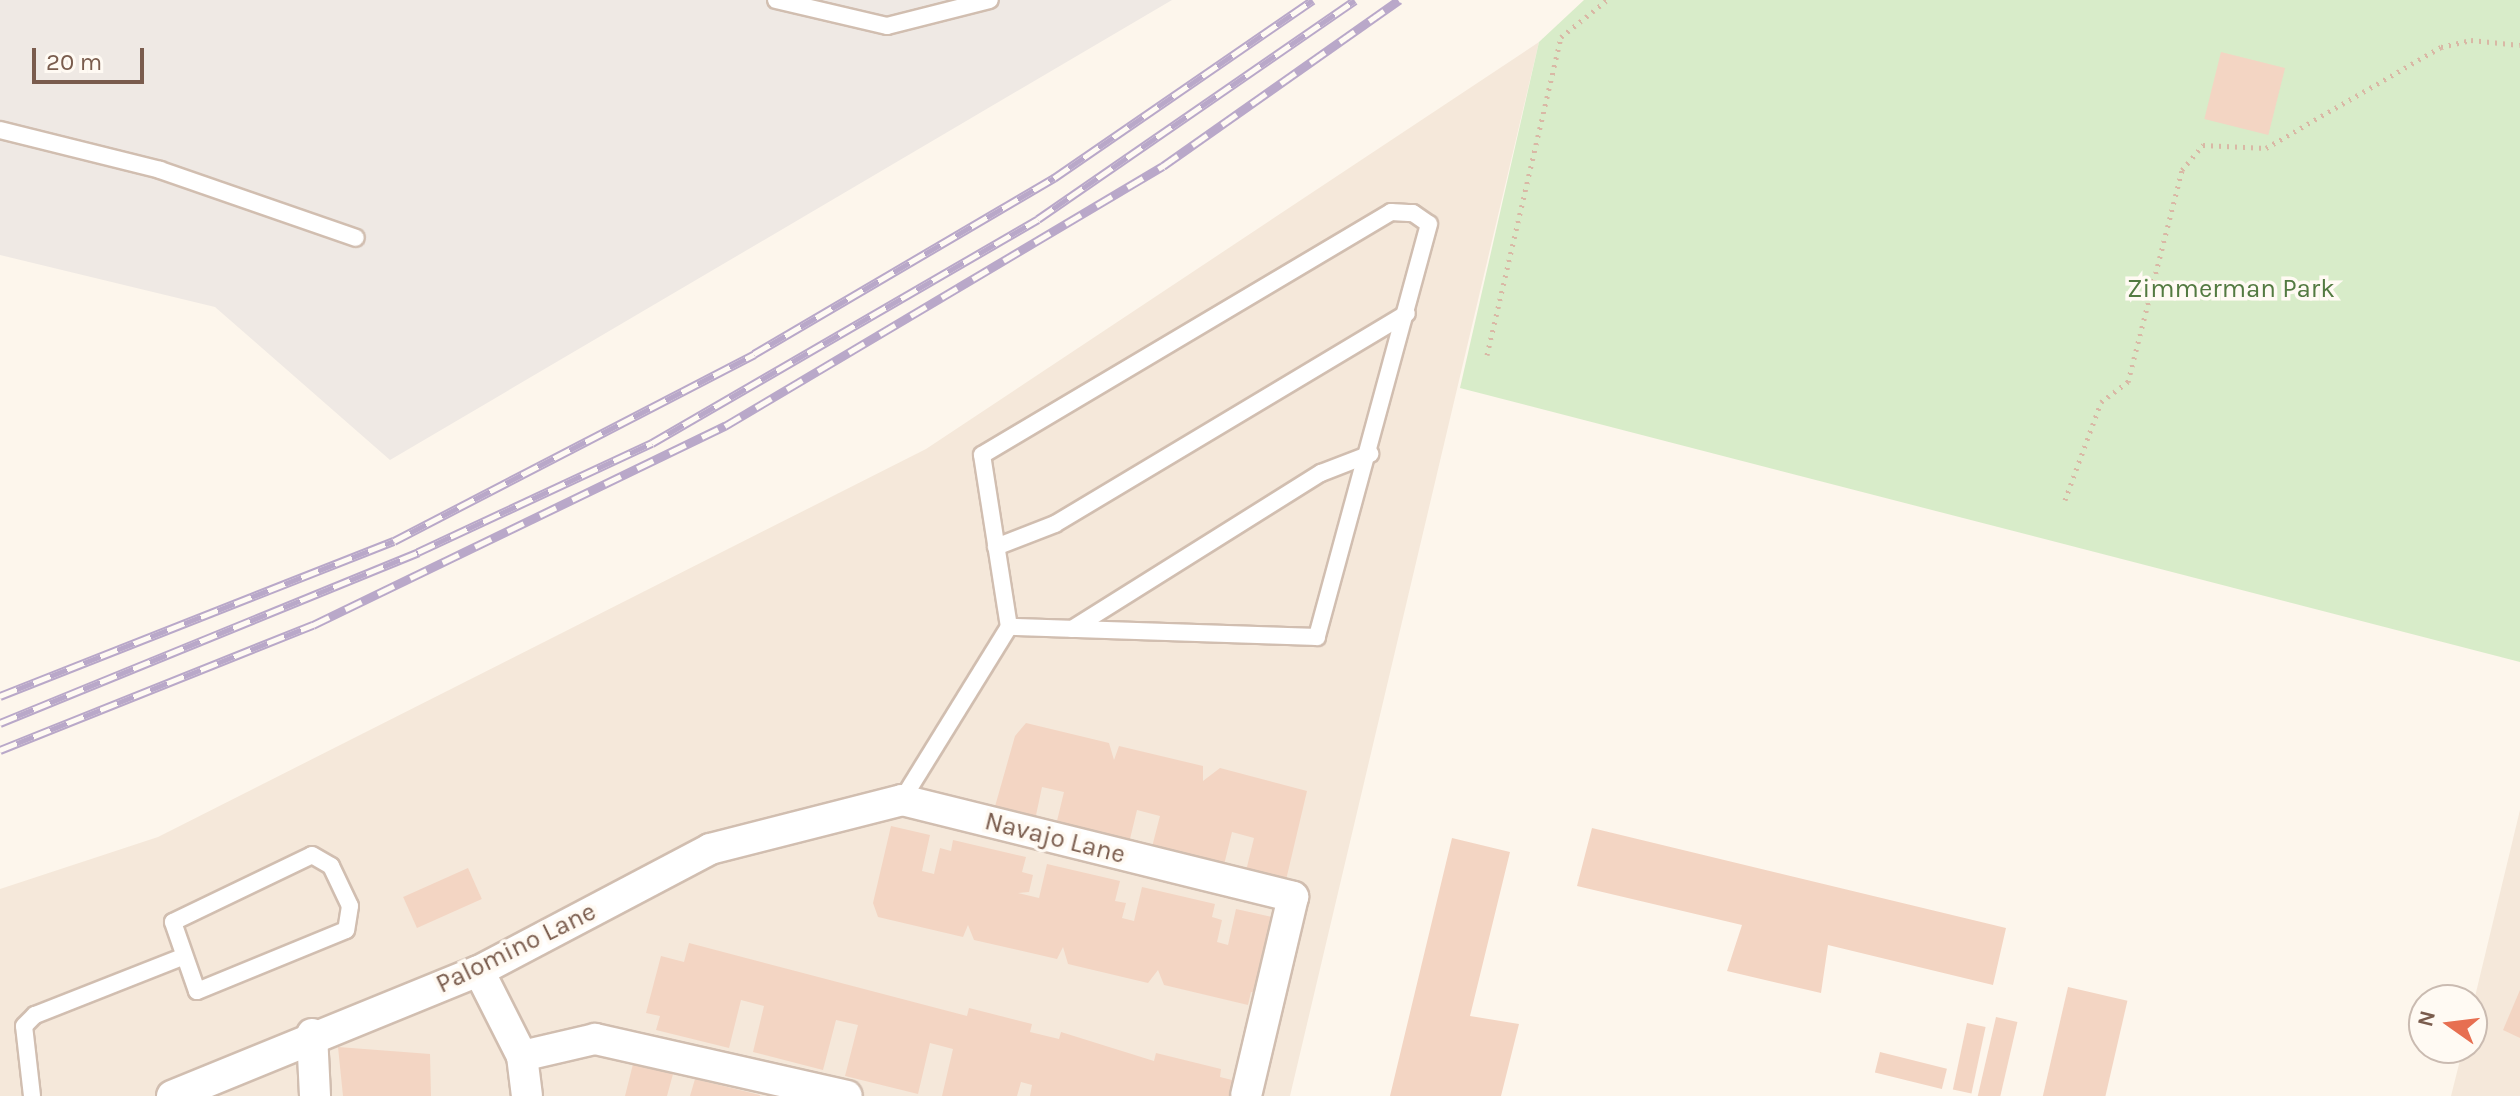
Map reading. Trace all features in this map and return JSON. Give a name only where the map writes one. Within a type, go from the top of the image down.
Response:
[{"type":"street","name":"Palomino Lane","points":[[172,1096],[312,1034],[479,971],[710,849],[818,827],[902,800]]},
{"type":"street","name":"Navajo Lane","points":[[902,800],[1293,897],[1246,1096]]},
{"type":"street","points":[[479,971],[522,1056],[527,1096]]},
{"type":"street","points":[[312,1034],[315,1096]]},
{"type":"street","points":[[522,1056],[595,1039],[847,1096]]},
{"type":"lane","points":[[776,0],[887,26],[990,0]]},
{"type":"lane","points":[[0,130],[160,170],[356,238]]},
{"type":"lane","points":[[902,800],[1009,627],[982,455],[1391,212],[1413,213],[1429,224],[1370,454],[1317,637],[1009,627]]},
{"type":"lane","points":[[996,547],[1055,524],[1407,313]]},
{"type":"lane","points":[[1071,630],[1321,473],[1370,454]]},
{"type":"lane","points":[[312,855],[331,866],[350,906],[352,917],[338,936],[208,993],[190,985],[180,958],[173,922],[178,916],[312,855]]},
{"type":"lane","points":[[32,1096],[24,1026],[35,1015],[180,958]]},
{"type":"path","points":[[1487,355],[1561,37],[1607,0]]},
{"type":"path","points":[[2065,500],[2101,402],[2128,382],[2182,170],[2203,145],[2266,148],[2441,47],[2471,40],[2520,45]]},
{"type":"shaded area","points":[[0,0],[1172,0],[390,460],[215,307],[0,255]]},
{"type":"shaded area","points":[[1539,42],[1290,1096],[0,1096],[0,889],[158,837],[926,449]]},
{"type":"shaded area","points":[[2520,810],[2520,1096],[2451,1096],[2459,1064],[2488,1064],[2488,984],[2478,984]]},
{"type":"green space","name":"Zimmerman Park","points":[[1584,0],[2520,0],[2520,662],[1460,388],[1539,42]]},
{"type":"building","points":[[2221,52],[2285,68],[2268,135],[2204,119]]},
{"type":"building","points":[[1026,723],[1109,743],[1114,760],[1119,746],[1203,766],[1203,781],[1220,768],[1307,791],[1286,880],[1246,871],[1254,838],[1232,832],[1224,865],[1152,847],[1160,816],[1137,810],[1129,843],[1056,825],[1064,792],[1042,787],[1035,820],[994,810],[1015,736]]},
{"type":"building","points":[[891,826],[930,835],[922,871],[934,874],[940,848],[951,851],[953,840],[1026,857],[1022,872],[1033,875],[1029,892],[1018,893],[1039,898],[1047,864],[1120,881],[1115,901],[1126,903],[1122,918],[1134,921],[1142,887],[1215,904],[1212,917],[1222,920],[1217,942],[1228,945],[1236,909],[1276,918],[1259,994],[1251,992],[1248,1005],[1164,985],[1158,970],[1148,983],[1068,964],[1063,947],[1057,959],[974,940],[968,925],[963,937],[878,917],[873,903]]},
{"type":"building","points":[[1592,828],[2006,928],[1993,985],[1828,945],[1821,993],[1727,971],[1742,925],[1577,886]]},
{"type":"building","points":[[1452,838],[1510,852],[1470,1016],[1519,1024],[1501,1096],[1390,1096]]},
{"type":"building","points":[[468,868],[482,899],[417,928],[403,897]]},
{"type":"building","points":[[689,943],[967,1016],[969,1008],[1032,1024],[1030,1032],[1059,1039],[1061,1032],[1154,1061],[1156,1053],[1221,1069],[1220,1077],[1236,1081],[1233,1096],[1030,1096],[1032,1085],[1021,1082],[1017,1096],[942,1096],[953,1049],[930,1043],[918,1094],[845,1076],[858,1025],[836,1020],[823,1070],[753,1052],[764,1006],[741,1000],[729,1048],[656,1030],[660,1016],[646,1013],[661,956],[684,962]]},
{"type":"building","points":[[2068,987],[2127,1001],[2105,1096],[2043,1096]]},
{"type":"building","points":[[2520,990],[2520,1038],[2503,1030]]},
{"type":"building","points":[[1996,1017],[2017,1022],[2000,1096],[1978,1096]]},
{"type":"building","points":[[1967,1023],[1986,1027],[1971,1093],[1953,1090]]},
{"type":"building","points":[[338,1047],[430,1054],[431,1096],[343,1096]]},
{"type":"building","points":[[1880,1052],[1947,1069],[1942,1089],[1875,1072]]},
{"type":"building","points":[[633,1064],[673,1074],[667,1096],[625,1096]]},
{"type":"building","points":[[695,1079],[760,1095],[760,1096],[690,1096]]},
{"type":"railway","points":[[0,696],[394,541],[754,354],[1054,178],[1313,0]]},
{"type":"railway","points":[[0,723],[418,552],[652,443],[1038,219],[1355,0]]},
{"type":"railway","points":[[0,750],[313,625],[725,426],[1163,166],[1399,0]]}]
